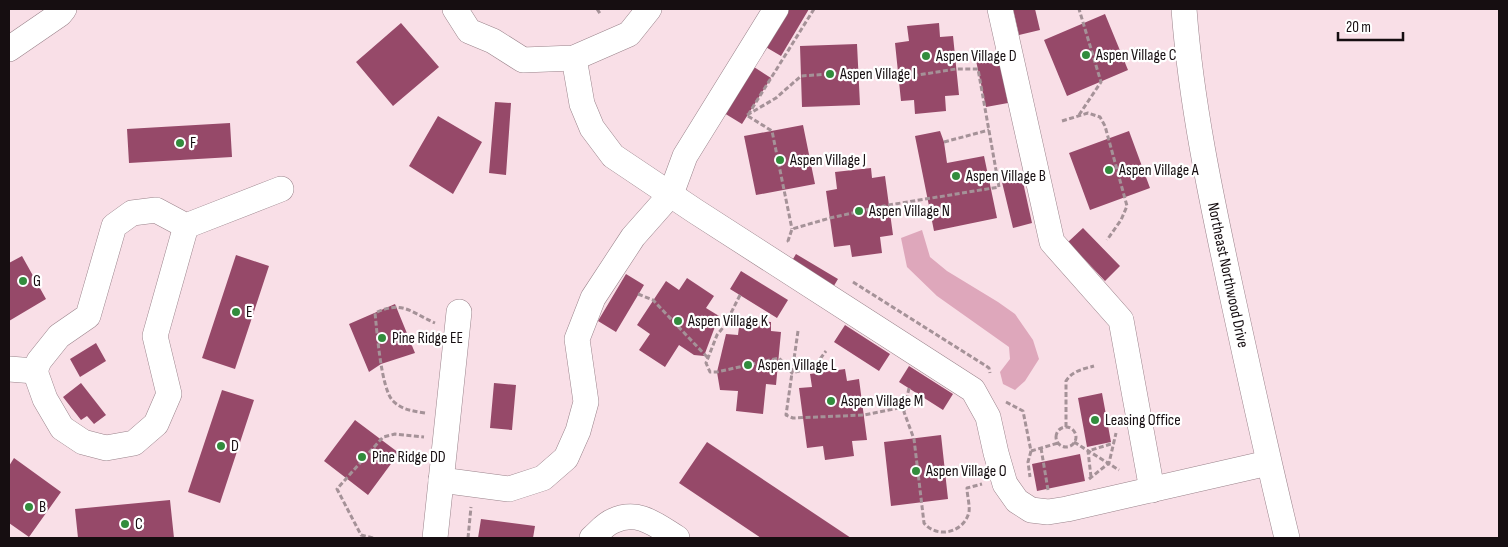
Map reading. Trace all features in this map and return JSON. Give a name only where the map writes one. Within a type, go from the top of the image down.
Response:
[{"type":"street","points":[[9,49],[60,14],[64,9]]},
{"type":"street","points":[[455,9],[469,31],[493,41],[523,60],[574,58],[629,34],[649,9]]},
{"type":"street","points":[[441,480],[509,489],[543,478],[566,458],[578,430],[586,402],[577,339],[593,298],[633,237],[671,194],[685,156],[776,9]]},
{"type":"street","points":[[1000,9],[1052,242],[1121,320],[1152,490]]},
{"type":"street","name":"Northeast Northwood Drive","points":[[1184,9],[1188,53],[1210,193],[1268,463],[1287,538]]},
{"type":"street","points":[[574,58],[582,104],[592,128],[614,156],[704,217],[972,390],[988,417],[1005,484],[1017,501],[1031,510],[1048,512],[1268,463]]},
{"type":"street","points":[[186,226],[155,336],[169,394],[156,424],[134,443],[106,448],[83,442],[62,428],[45,398],[35,371],[39,361],[59,336],[88,316],[114,226],[132,213],[156,210],[186,226],[281,189]]},
{"type":"street","points":[[435,538],[458,323]]},
{"type":"street","points":[[9,369],[35,371]]},
{"type":"street","points":[[592,538],[611,521],[628,516],[641,517],[677,538]]},
{"type":"path","points":[[596,9],[601,14]]},
{"type":"path","points":[[747,115],[814,9]]},
{"type":"path","points":[[1078,115],[1101,82],[1079,9]]},
{"type":"path","points":[[747,115],[776,98],[801,76],[858,72],[899,78],[956,69],[978,69],[999,187],[889,205],[830,218],[792,230]]},
{"type":"path","points":[[1062,122],[1088,112],[1100,116],[1127,206],[1121,220],[1107,240]]},
{"type":"path","points":[[747,115],[772,131],[792,230],[788,241]]},
{"type":"path","points":[[944,142],[989,130]]},
{"type":"path","points":[[638,294],[653,300],[708,358]]},
{"type":"path","points":[[740,295],[717,335],[706,363],[710,372],[779,358],[792,373]]},
{"type":"path","points":[[447,427],[406,410],[392,400],[384,381],[375,313],[398,306],[408,309],[415,314],[458,323]]},
{"type":"path","points":[[798,331],[786,415],[793,418],[864,414],[904,407]]},
{"type":"path","points":[[792,373],[814,367],[826,351]]},
{"type":"path","points":[[1066,426],[1066,381],[1070,375],[1077,371],[1094,366]]},
{"type":"path","points":[[909,388],[904,412],[914,439],[922,513],[924,523],[929,528],[943,533],[959,528],[964,523],[969,511],[967,488],[1030,474]]},
{"type":"path","points":[[1024,415],[1031,451],[1028,462],[1030,480]]},
{"type":"path","points":[[1086,482],[1109,463],[1116,435],[1115,425]]},
{"type":"path","points":[[1066,426],[1074,431],[1076,438],[1074,442],[1065,447],[1058,443],[1056,437],[1058,431],[1066,426]]},
{"type":"path","points":[[373,538],[361,535],[337,489],[383,437],[447,427]]},
{"type":"path","points":[[1074,442],[1119,470]]},
{"type":"path","points":[[1031,451],[1058,443]]},
{"type":"path","points":[[1088,450],[1114,443]]},
{"type":"path","points":[[1041,448],[1048,490],[1043,492]]},
{"type":"path","points":[[1088,450],[1091,478]]},
{"type":"path","points":[[468,538],[474,485]]},
{"type":"shaded area","points":[[922,230],[930,257],[947,271],[1015,314],[1033,340],[1039,359],[1025,381],[1015,390],[1003,384],[1000,372],[1010,359],[1009,347],[937,296],[907,267],[901,238]]},
{"type":"building","points":[[787,9],[809,9],[781,56],[764,46]]},
{"type":"building","points":[[1013,9],[1035,9],[1040,30],[1019,35]]},
{"type":"building","name":"Aspen Village C","points":[[1105,14],[1128,70],[1067,96],[1044,40]]},
{"type":"building","points":[[401,23],[439,67],[393,106],[356,62]]},
{"type":"building","name":"Aspen Village D","points":[[939,23],[940,37],[953,36],[959,95],[945,96],[946,111],[915,114],[914,100],[901,101],[895,43],[909,41],[907,26]]},
{"type":"building","name":"Aspen Village I","points":[[857,44],[860,105],[802,107],[800,46]]},
{"type":"building","points":[[998,51],[1008,103],[986,107],[975,56]]},
{"type":"building","points":[[754,67],[771,78],[742,124],[724,113]]},
{"type":"building","points":[[495,102],[511,103],[506,175],[489,173]]},
{"type":"building","points":[[438,116],[482,142],[453,194],[409,166]]},
{"type":"building","name":"F","points":[[230,123],[232,157],[129,163],[127,129]]},
{"type":"building","name":"Aspen Village J","points":[[803,125],[815,184],[756,195],[744,136]]},
{"type":"building","name":"Aspen Village B","points":[[940,131],[944,142],[947,163],[984,156],[997,218],[934,231],[915,136]]},
{"type":"building","name":"Aspen Village A","points":[[1129,131],[1150,188],[1090,210],[1069,153]]},
{"type":"building","name":"Aspen Village N","points":[[871,168],[872,178],[885,176],[893,235],[880,237],[882,253],[852,257],[850,245],[834,247],[826,191],[837,189],[835,172]]},
{"type":"building","points":[[1021,173],[1032,223],[1013,228],[1001,178]]},
{"type":"building","points":[[1083,228],[1120,266],[1105,281],[1068,242]]},
{"type":"building","points":[[796,254],[838,279],[829,294],[787,269]]},
{"type":"building","name":"E","points":[[236,255],[269,266],[235,369],[202,358]]},
{"type":"building","name":"G","points":[[22,256],[46,299],[9,321],[9,263]]},
{"type":"building","points":[[741,271],[788,300],[777,318],[730,289]]},
{"type":"building","points":[[626,274],[644,285],[616,332],[598,321]]},
{"type":"building","name":"Aspen Village K","points":[[687,278],[714,296],[706,308],[719,316],[704,356],[694,355],[679,345],[665,367],[639,350],[650,334],[637,325],[666,281],[679,290]]},
{"type":"building","name":"Pine Ridge EE","points":[[395,304],[415,353],[381,364],[369,372],[349,324]]},
{"type":"building","name":"Aspen Village L","points":[[740,319],[771,322],[771,331],[781,332],[776,385],[766,384],[763,414],[736,411],[738,391],[720,390],[717,372],[726,334],[738,335]]},
{"type":"building","points":[[845,325],[890,354],[879,371],[834,342]]},
{"type":"building","points":[[96,343],[106,361],[80,377],[70,359]]},
{"type":"building","points":[[909,366],[953,394],[943,410],[899,382]]},
{"type":"building","name":"Aspen Village M","points":[[845,369],[847,381],[859,379],[867,440],[852,441],[854,456],[825,460],[823,446],[807,448],[799,388],[812,387],[810,374]]},
{"type":"building","points":[[81,383],[106,415],[94,424],[87,416],[81,420],[63,397]]},
{"type":"building","points":[[494,383],[516,385],[512,430],[490,428]]},
{"type":"building","name":"D","points":[[222,390],[254,400],[220,503],[188,492]]},
{"type":"building","name":"Leasing Office","points":[[1102,393],[1111,442],[1087,447],[1078,398]]},
{"type":"building","name":"Pine Ridge DD","points":[[355,420],[399,453],[368,495],[324,461]]},
{"type":"building","name":"Aspen Village O","points":[[941,435],[948,499],[891,506],[884,442]]},
{"type":"building","points":[[707,442],[851,538],[761,538],[679,483]]},
{"type":"building","points":[[1080,454],[1085,481],[1037,491],[1032,464]]},
{"type":"building","name":"B","points":[[14,458],[61,492],[29,537],[9,523],[9,466]]},
{"type":"building","name":"C","points":[[170,500],[174,538],[78,538],[75,509]]},
{"type":"building","points":[[481,519],[535,526],[533,538],[478,538]]},
{"type":"place","name":"Aspen Village C","points":[[1086,55]]},
{"type":"place","name":"Aspen Village D","points":[[926,56]]},
{"type":"place","name":"Aspen Village I","points":[[830,74]]},
{"type":"place","name":"F","points":[[180,143]]},
{"type":"place","name":"Aspen Village J","points":[[780,160]]},
{"type":"place","name":"Aspen Village A","points":[[1109,170]]},
{"type":"place","name":"Aspen Village B","points":[[956,176]]},
{"type":"place","name":"Aspen Village N","points":[[859,211]]},
{"type":"place","name":"G","points":[[23,281]]},
{"type":"place","name":"E","points":[[236,312]]},
{"type":"place","name":"Aspen Village K","points":[[678,321]]},
{"type":"place","name":"Pine Ridge EE","points":[[382,338]]},
{"type":"place","name":"Aspen Village L","points":[[748,365]]},
{"type":"place","name":"Aspen Village M","points":[[831,401]]},
{"type":"place","name":"Leasing Office","points":[[1095,420]]},
{"type":"place","name":"D","points":[[221,446]]},
{"type":"place","name":"Pine Ridge DD","points":[[362,457]]},
{"type":"place","name":"Aspen Village O","points":[[916,471]]},
{"type":"place","name":"B","points":[[29,507]]},
{"type":"place","name":"C","points":[[125,524]]}]
